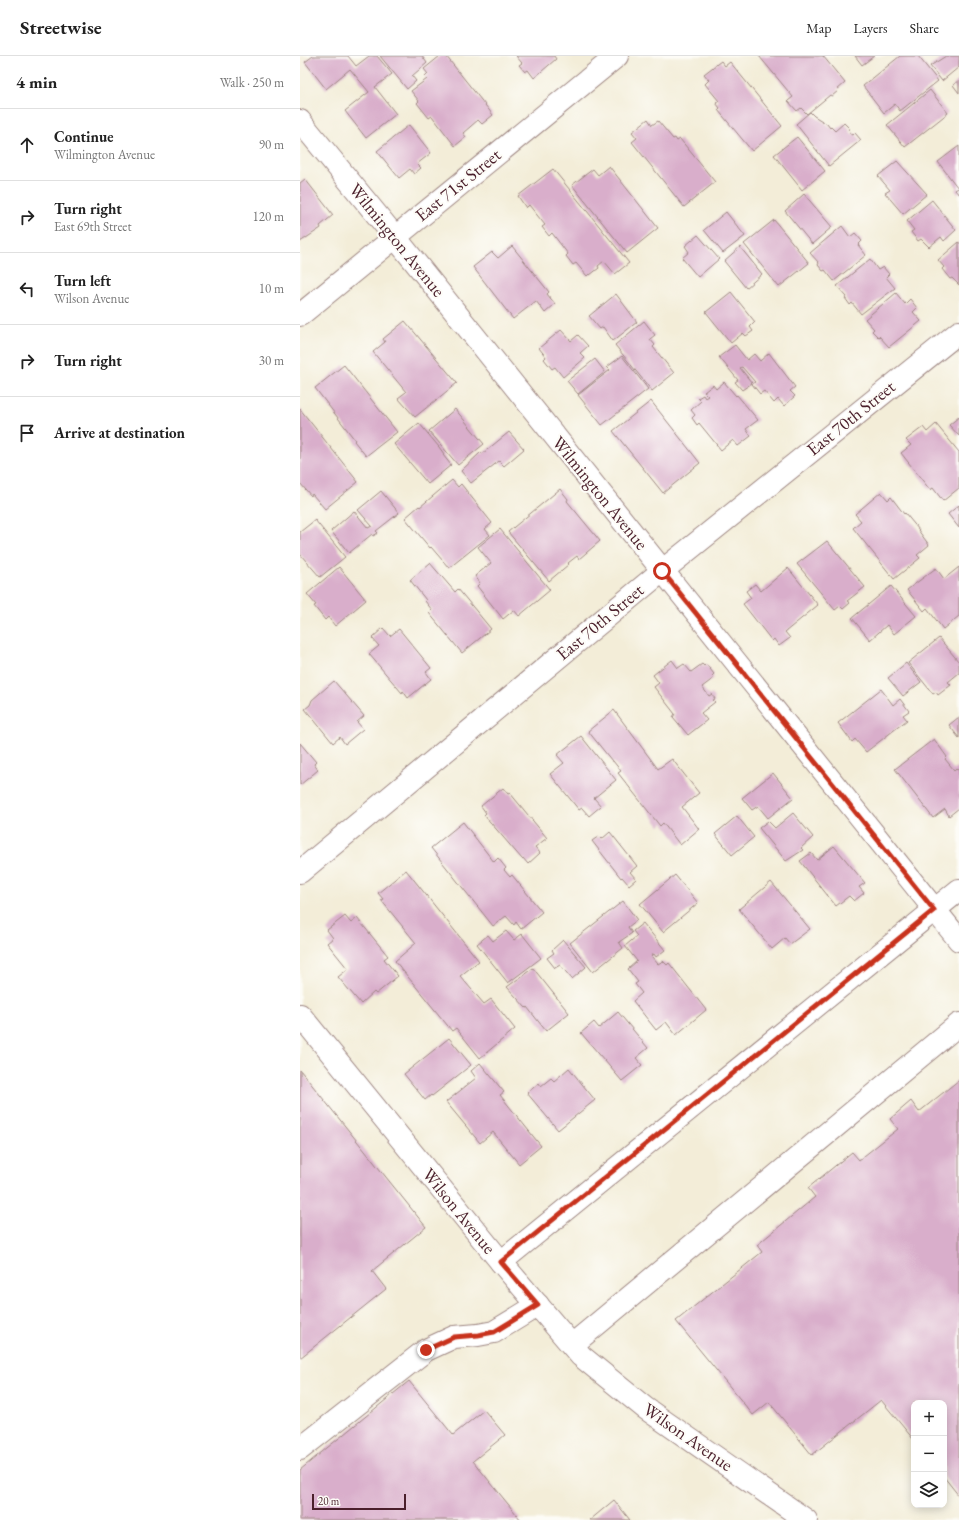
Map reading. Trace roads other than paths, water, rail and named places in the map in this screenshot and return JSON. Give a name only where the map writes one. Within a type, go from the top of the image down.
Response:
[{"type":"street","name":"East 71st Street","points":[[300,315],[617,56]]},
{"type":"street","name":"Wilmington Avenue","points":[[300,121],[395,237],[959,940]]},
{"type":"street","name":"East 70th Street","points":[[300,872],[662,571],[959,332]]},
{"type":"street","points":[[501,1262],[959,890]]},
{"type":"street","name":"Wilson Avenue","points":[[300,1015],[501,1262],[581,1356],[645,1408],[806,1520]]},
{"type":"street","points":[[572,1345],[959,1024]]},
{"type":"street","points":[[300,1450],[426,1350],[454,1337],[494,1332],[538,1305]]}]
